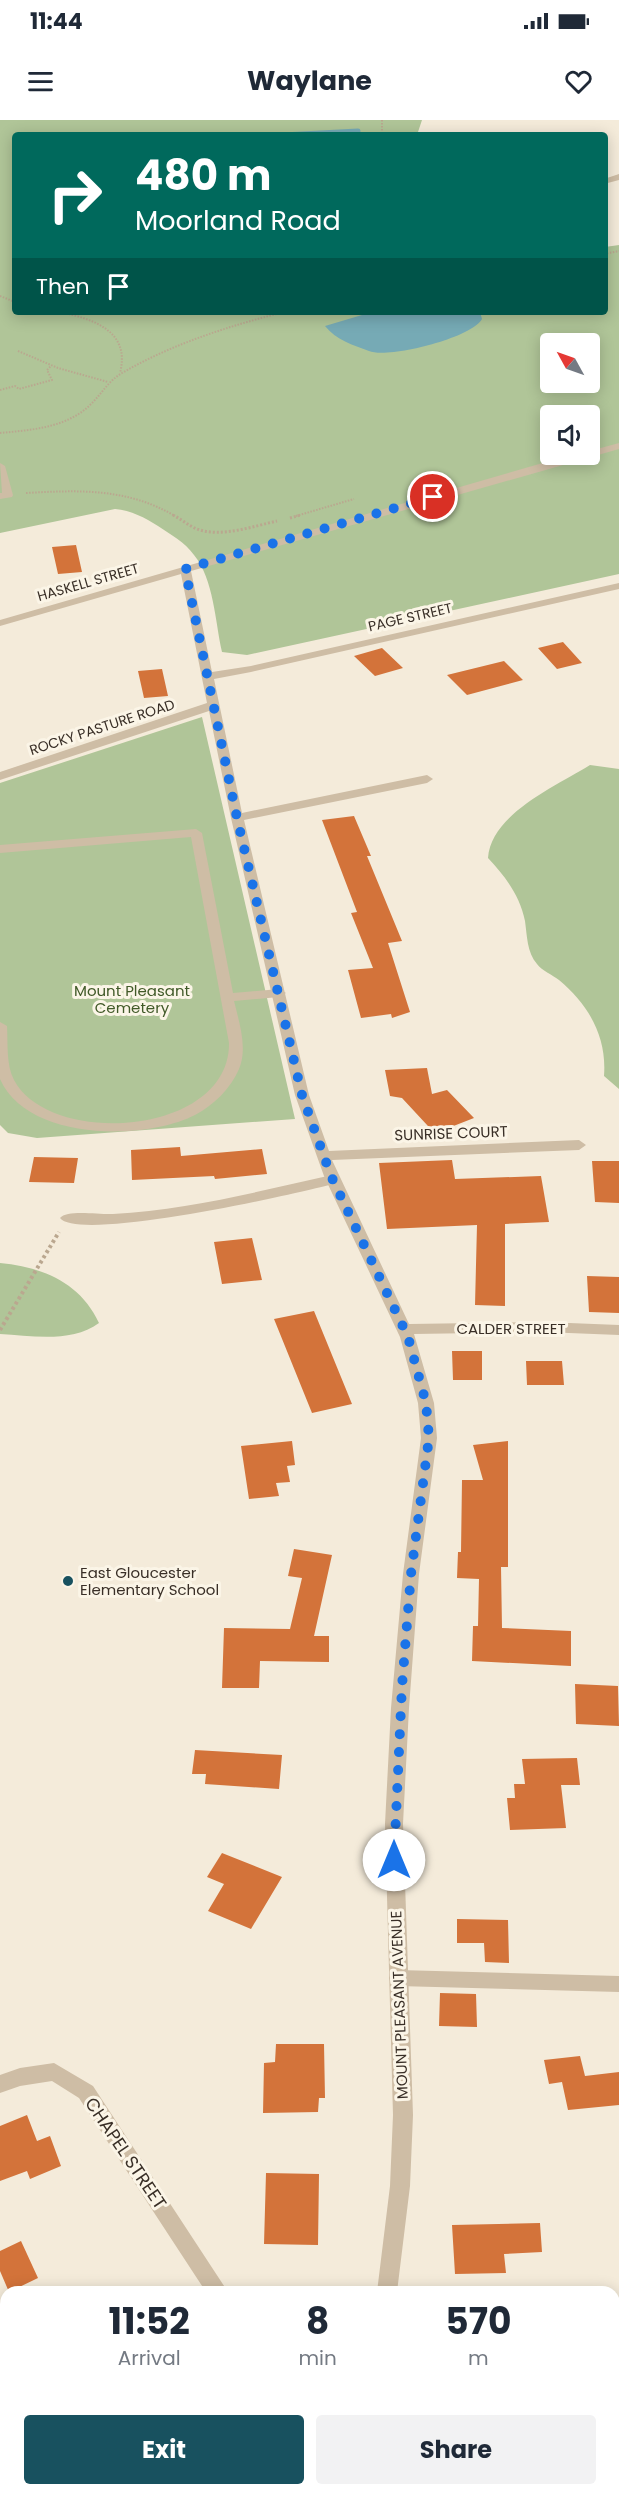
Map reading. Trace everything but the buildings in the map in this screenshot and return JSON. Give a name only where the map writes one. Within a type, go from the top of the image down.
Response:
[{"type":"street","name":"HASKELL STREET","points":[[600,451],[619,446]]},
{"type":"street","name":"HASKELL STREET","points":[[0,623],[549,465]]},
{"type":"street","points":[[0,466],[4,495]]},
{"type":"street","name":"MOUNT PLEASANT AVENUE","points":[[185,569],[237,818],[302,1095],[333,1180],[404,1329],[426,1403],[429,1438],[411,1574],[400,1708],[394,1824],[402,2138],[400,2186],[388,2286]]},
{"type":"street","name":"PAGE STREET","points":[[208,676],[251,669],[619,586]]},
{"type":"street","name":"ROCKY PASTURE ROAD","points":[[0,776],[214,705]]},
{"type":"street","points":[[237,818],[427,779]]},
{"type":"street","points":[[0,849],[196,833],[236,1051],[232,1070],[225,1082],[209,1098],[194,1108],[169,1119],[140,1126],[109,1128],[79,1125],[51,1117],[17,1094],[6,1077],[2,1065],[0,1026]]},
{"type":"street","points":[[227,998],[279,993]]},
{"type":"street","name":"SUNRISE COURT","points":[[323,1156],[579,1144]]},
{"type":"street","points":[[67,1218],[112,1220],[179,1213],[333,1180]]},
{"type":"street","name":"CALDER STREET","points":[[404,1329],[544,1327],[619,1330]]},
{"type":"street","points":[[398,1978],[619,1984]]},
{"type":"street","name":"CHAPEL STREET","points":[[0,2084],[20,2077],[54,2072],[86,2092],[214,2286]]},
{"type":"path","points":[[74,315],[96,320],[107,327],[118,343],[122,360],[120,374]]},
{"type":"path","points":[[0,433],[65,421],[83,412],[109,382],[120,374],[203,335],[273,315]]},
{"type":"path","points":[[18,351],[51,366],[109,382]]},
{"type":"path","points":[[0,390],[15,386],[19,389],[52,380],[47,370],[51,366]]},
{"type":"path","points":[[4,495],[82,490],[117,494],[161,508],[186,523],[207,531],[235,530],[277,521]]},
{"type":"path","points":[[289,518],[358,499],[368,499],[391,509]]},
{"type":"path","points":[[0,1330],[67,1218]]},
{"type":"green space","points":[[0,120],[422,120],[418,132],[12,132],[12,315],[608,315],[608,247],[619,245],[619,574],[247,655],[222,652],[213,601],[201,565],[182,542],[143,517],[115,509],[0,533]]},
{"type":"green space","name":"Mount Pleasant Cemetery","points":[[202,717],[295,1119],[37,1138],[8,1133],[0,1125],[0,783]]},
{"type":"green space","points":[[590,765],[619,769],[619,1089],[604,1076],[602,1048],[594,1023],[570,990],[534,960],[529,949],[520,903],[506,879],[488,858],[492,842],[500,828],[513,815],[527,803]]},
{"type":"green space","points":[[0,1263],[31,1268],[58,1279],[81,1297],[99,1323],[65,1336],[0,1334]]},
{"type":"water","points":[[362,315],[481,315],[482,319],[475,326],[447,340],[410,349],[379,353],[345,342],[325,326]]},
{"type":"waterway","points":[[339,132],[358,131]]},
{"type":"place","name":"East Gloucester Elementary School","points":[[68,1581]]},
{"type":"route","points":[[394,1860],[400,1708],[411,1574],[429,1438],[426,1403],[408,1337],[331,1176],[302,1095],[237,818],[185,569],[433,497]]}]
